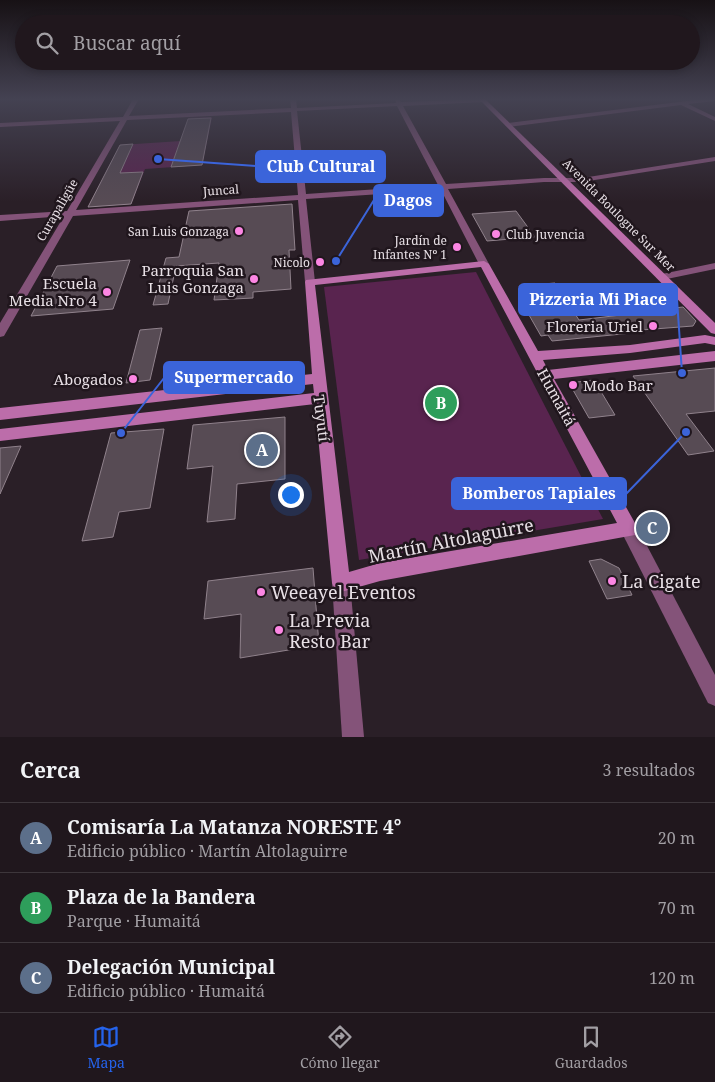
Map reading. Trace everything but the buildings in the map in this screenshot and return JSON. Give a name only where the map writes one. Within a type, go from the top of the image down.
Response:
[{"type":"street","name":"Curapaligüe","points":[[0,333],[116,133]]},
{"type":"street","name":"Tuyutí","points":[[296,133],[320,398],[338,539],[353,737]]},
{"type":"street","name":"Humaitá","points":[[414,133],[442,188],[629,529],[715,696]]},
{"type":"street","name":"Avenida Boulogne Sur Mer","points":[[517,133],[715,330]]},
{"type":"street","name":"Juncal","points":[[0,218],[544,180],[582,180],[715,160]]},
{"type":"street","points":[[310,282],[484,264]]},
{"type":"street","points":[[662,277],[715,266]]},
{"type":"street","points":[[534,356],[630,349],[705,339],[715,341]]},
{"type":"street","points":[[630,349],[640,364]]},
{"type":"street","points":[[545,375],[715,356]]},
{"type":"street","points":[[0,414],[318,378]]},
{"type":"street","points":[[0,435],[320,398]]},
{"type":"street","name":"Martín Altolaguirre","points":[[341,583],[380,572],[629,529]]},
{"type":"shaded area","points":[[183,133],[209,133],[202,165],[145,169],[131,204],[88,207],[120,145],[181,141]]},
{"type":"shaded area","points":[[476,272],[603,519],[359,560],[324,287]]},
{"type":"place","name":"Club Cultural","points":[[158,159]]},
{"type":"place","name":"San Luis Gonzaga","points":[[239,231]]},
{"type":"place","name":"Club Juvencia","points":[[496,234]]},
{"type":"place","name":"Jardín de Infantes Nº 1","points":[[457,247]]},
{"type":"place","name":"Dagos","points":[[336,261]]},
{"type":"place","name":"Nicolo","points":[[320,262]]},
{"type":"place","name":"Parroquia San Luis Gonzaga","points":[[254,279]]},
{"type":"place","name":"Escuela Media Nro 4","points":[[107,292]]},
{"type":"place","name":"Floreria Uriel","points":[[653,326]]},
{"type":"place","name":"Pizzeria Mi Piace","points":[[682,373]]},
{"type":"place","name":"Abogados","points":[[133,379]]},
{"type":"place","name":"Modo Bar","points":[[573,385]]},
{"type":"place","name":"Plaza de la Bandera","points":[[441,403]]},
{"type":"place","name":"Bomberos Tapiales","points":[[686,432]]},
{"type":"place","name":"Supermercado","points":[[121,433]]},
{"type":"place","name":"Comisaría La Matanza NORESTE 4°","points":[[262,450]]},
{"type":"place","name":"Delegación Municipal","points":[[652,528]]},
{"type":"place","name":"La Cigate","points":[[612,581]]},
{"type":"place","name":"Weeayel Eventos","points":[[261,592]]},
{"type":"place","name":"La Previa Resto Bar","points":[[279,630]]}]
